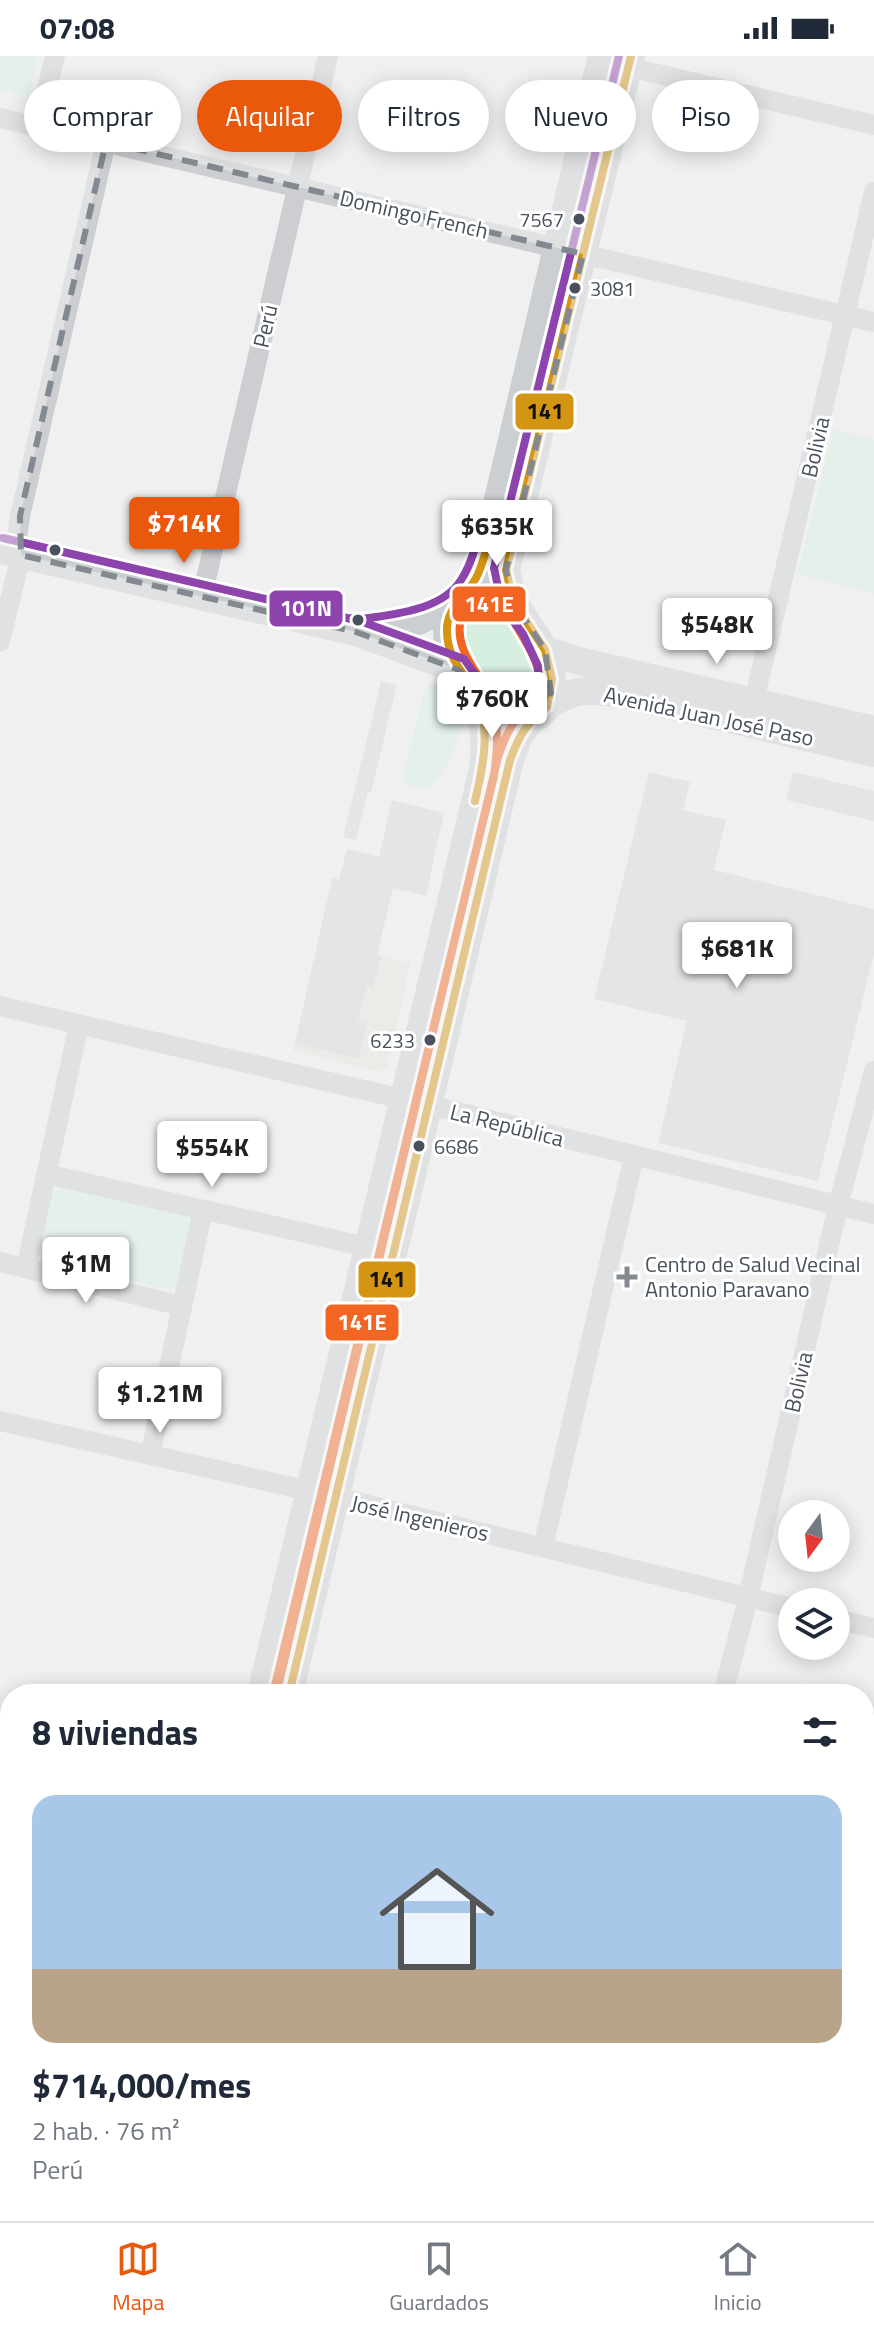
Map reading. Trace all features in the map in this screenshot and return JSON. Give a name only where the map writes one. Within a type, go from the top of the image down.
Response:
[{"type":"main road","points":[[291,1684],[367,1247],[416,1102],[510,760],[519,736],[540,713],[552,679],[545,650],[513,601],[506,570],[609,59]]},
{"type":"main road","points":[[540,713],[517,719],[501,715],[476,696],[449,647],[447,626],[478,571],[570,251]]},
{"type":"main road","points":[[10,552],[356,632],[459,670]]},
{"type":"main road","points":[[356,632],[418,621],[460,599],[484,592],[513,601]]},
{"type":"main road","name":"Avenida Juan José Paso","points":[[545,650],[583,662],[874,730]]},
{"type":"main road","name":"Avenida Juan José Paso","points":[[540,713],[569,693],[593,690],[622,694],[874,753]]},
{"type":"main road","points":[[264,1684],[323,1495],[416,1102],[486,752],[484,724],[476,696]]},
{"type":"street","points":[[49,80],[55,56]]},
{"type":"street","name":"Perú","points":[[202,596],[328,56]]},
{"type":"street","points":[[609,59],[874,125]]},
{"type":"street","name":"Domingo French","points":[[0,118],[24,123]]},
{"type":"street","points":[[0,642],[10,552],[17,538],[104,152]]},
{"type":"street","name":"Domingo French","points":[[149,152],[874,322]]},
{"type":"street","name":"Bolivia","points":[[754,701],[874,192]]},
{"type":"street","name":"La República","points":[[0,1006],[416,1102],[874,1214]]},
{"type":"street","points":[[26,1268],[79,1024]]},
{"type":"street","name":"Bolivia","points":[[726,1684],[838,1206],[874,1072]]},
{"type":"street","points":[[543,1547],[634,1156]]},
{"type":"street","points":[[46,1174],[367,1247]]},
{"type":"street","points":[[150,1455],[203,1210]]},
{"type":"street","points":[[0,1262],[182,1306]]},
{"type":"street","name":"José Ingenieros","points":[[0,1421],[778,1605]]},
{"type":"street","points":[[850,1622],[874,1628]]},
{"type":"highlighted area","points":[[106,142],[583,254],[506,570],[513,601],[545,650],[551,693],[541,714],[517,719],[476,696],[459,670],[356,632],[21,555],[20,516]]},
{"type":"shaded area","points":[[319,941],[411,963],[387,1067],[375,1071],[293,1051]]},
{"type":"green space","points":[[0,56],[38,56],[33,80],[24,80],[24,95],[0,89]]},
{"type":"green space","points":[[833,429],[874,439],[874,594],[797,575]]},
{"type":"green space","points":[[472,602],[506,610],[528,643],[537,662],[536,702],[518,708],[495,699],[476,675],[460,645],[460,612]]},
{"type":"green space","points":[[437,683],[463,722],[441,775],[430,786],[413,788],[404,784],[402,775],[424,693],[429,686]]},
{"type":"green space","points":[[61,1188],[187,1216],[191,1224],[176,1286],[170,1290],[47,1262],[41,1253],[52,1194]]},
{"type":"building","points":[[381,681],[397,685],[371,793],[368,792],[356,840],[343,837]]},
{"type":"building","points":[[649,772],[690,782],[683,810],[726,820],[714,870],[874,909],[874,954],[818,1181],[658,1143],[687,1021],[594,999]]},
{"type":"building","points":[[793,772],[874,791],[874,821],[786,800]]},
{"type":"building","points":[[392,800],[444,813],[426,896],[393,888],[377,955],[381,956],[373,988],[367,986],[358,1020],[367,1023],[359,1059],[295,1044],[332,878],[339,880],[347,849],[379,857]]},
{"type":"transit line","name":"101N","points":[[3,538],[360,621],[464,659],[485,688],[506,704],[529,706],[537,700],[538,666],[523,634],[502,606],[494,568],[619,56]]},
{"type":"transit line","name":"141","points":[[291,1684],[510,760],[524,730],[547,707],[552,679],[545,650],[513,601],[506,570],[631,56]]},
{"type":"transit line","name":"101N","points":[[352,618],[357,620],[414,610],[452,591],[470,563],[484,507]]},
{"type":"transit line","name":"141","points":[[475,801],[483,762],[484,723],[477,698],[454,660],[447,632],[450,615],[478,574],[496,509]]},
{"type":"transit line","name":"141E","points":[[476,604],[491,605],[507,612],[535,660],[539,678],[537,696],[516,720],[504,740],[494,772],[497,725],[494,708],[461,643],[461,616],[466,608],[476,604]]},
{"type":"transit line","name":"141E","points":[[465,896],[494,772]]},
{"type":"transit line","name":"141E","points":[[465,896],[494,772]]},
{"type":"transit line","name":"141E","points":[[275,1684],[465,896]]},
{"type":"transit line","name":"141E","points":[[279,1684],[465,896]]},
{"type":"place","name":"7567","points":[[579,219]]},
{"type":"place","name":"3081","points":[[575,288]]},
{"type":"place","name":"6233","points":[[430,1040]]},
{"type":"place","name":"6686","points":[[419,1146]]},
{"type":"place","name":"Centro de Salud Vecinal Antonio Paravano","points":[[627,1277]]}]
